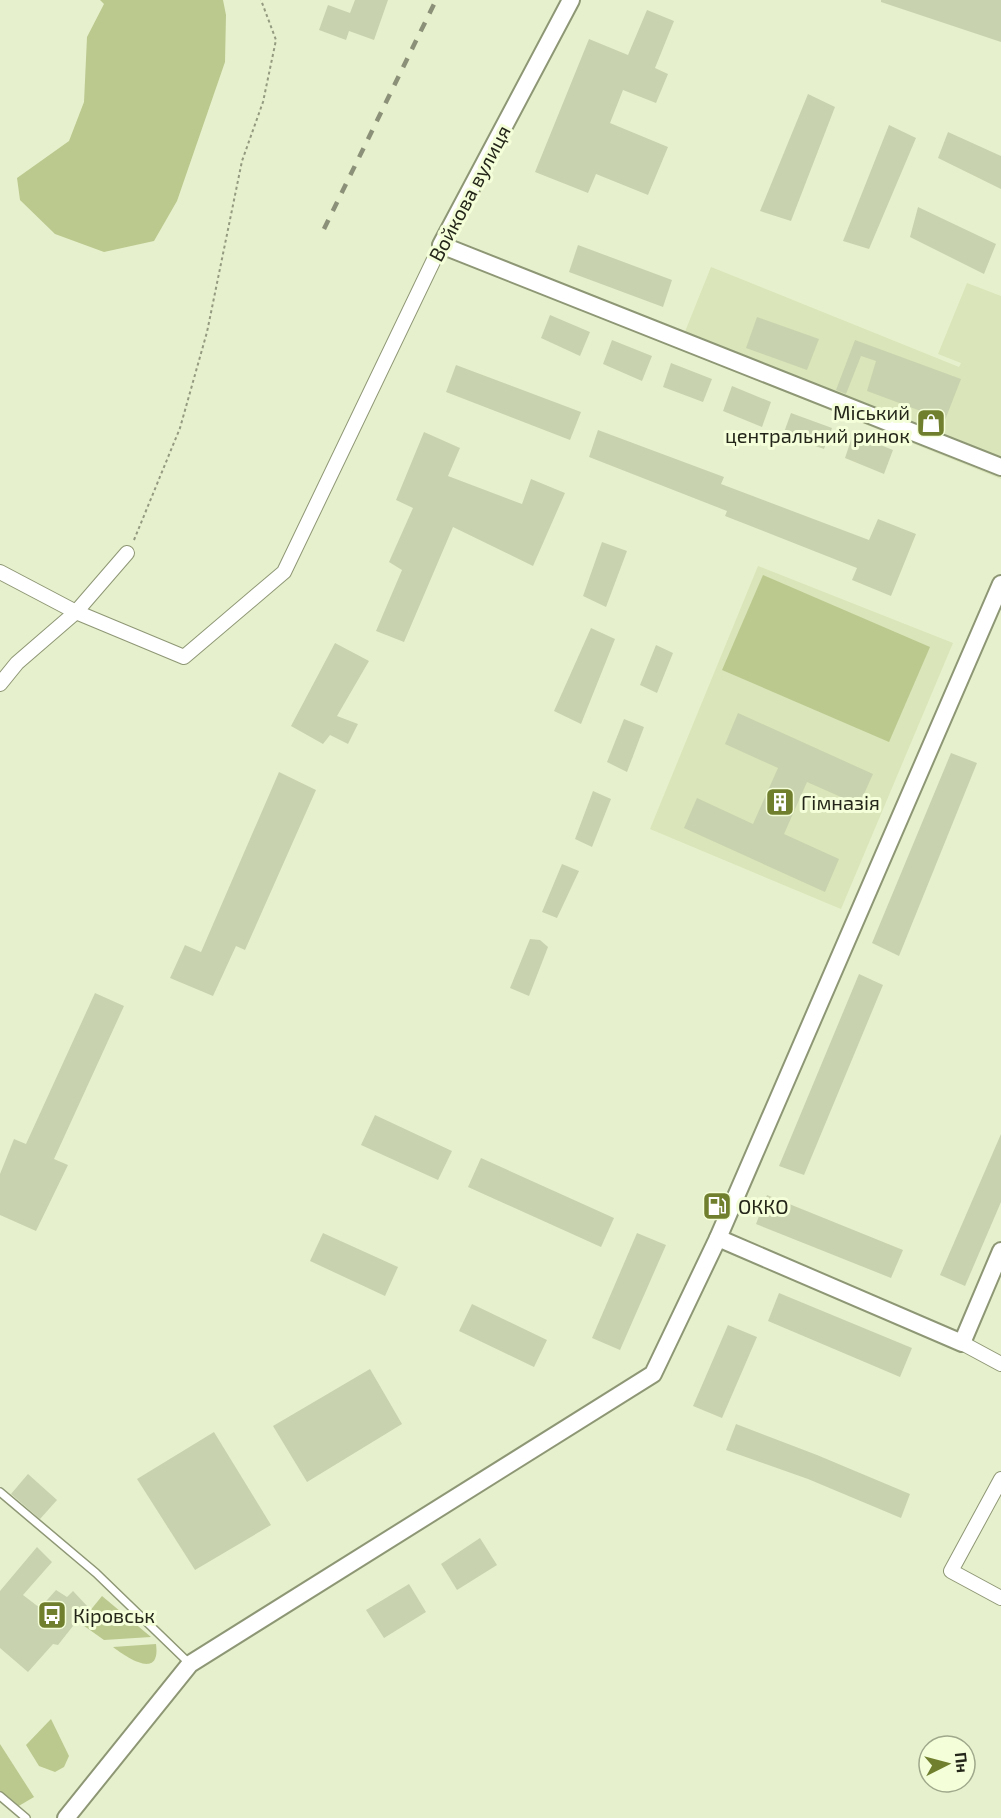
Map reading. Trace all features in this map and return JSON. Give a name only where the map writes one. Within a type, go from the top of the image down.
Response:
[{"type":"street","name":"Войкова вулиця","points":[[76,612],[184,657],[284,572],[441,245],[571,0]]},
{"type":"street","points":[[441,245],[1001,467]]},
{"type":"street","points":[[0,684],[17,663],[76,612],[128,554]]},
{"type":"street","points":[[0,572],[76,612]]},
{"type":"street","points":[[66,1818],[190,1664],[652,1374],[718,1238],[1001,584]]},
{"type":"street","points":[[718,1238],[962,1342],[1001,1364]]},
{"type":"street","points":[[962,1342],[1001,1251]]},
{"type":"street","points":[[1001,1479],[951,1571],[1001,1598]]},
{"type":"lane","points":[[0,1492],[96,1573],[190,1664]]},
{"type":"lane","points":[[0,1796],[26,1818]]},
{"type":"path","points":[[128,554],[180,428],[207,332],[243,161],[263,102],[276,40],[261,0]]},
{"type":"shaded area","points":[[100,0],[223,0],[226,15],[225,62],[177,201],[154,241],[104,252],[55,234],[20,200],[17,178],[69,141],[84,102],[87,37],[104,4]]},
{"type":"shaded area","name":"Міський центральний ринок","points":[[711,267],[959,367],[961,363],[938,354],[967,283],[1001,296],[1001,479],[678,349]]},
{"type":"shaded area","points":[[758,566],[953,643],[841,909],[650,829]]},
{"type":"shaded area","points":[[763,575],[930,647],[889,742],[722,670]]},
{"type":"shaded area","points":[[102,1596],[151,1637],[104,1640],[80,1623]]},
{"type":"shaded area","points":[[156,1644],[156,1655],[148,1664],[134,1660],[113,1647]]},
{"type":"shaded area","points":[[51,1719],[69,1756],[64,1767],[55,1772],[39,1766],[26,1745]]},
{"type":"shaded area","points":[[0,1744],[34,1797],[17,1807],[0,1792]]},
{"type":"building","points":[[355,0],[388,0],[374,40],[349,31],[346,40],[319,30],[328,5],[350,13]]},
{"type":"building","points":[[881,0],[1001,0],[1001,42],[881,2]]},
{"type":"building","points":[[647,10],[674,21],[655,68],[668,74],[656,103],[623,90],[610,123],[668,147],[648,195],[596,174],[588,193],[535,172],[589,39],[628,55]]},
{"type":"building","points":[[808,94],[835,107],[791,221],[760,211]]},
{"type":"building","points":[[889,125],[916,138],[869,249],[843,241]]},
{"type":"building","points":[[948,132],[1001,156],[1001,189],[938,158]]},
{"type":"building","points":[[918,207],[996,244],[984,274],[910,237]]},
{"type":"building","points":[[578,245],[672,280],[663,307],[569,272]]},
{"type":"building","points":[[550,315],[590,332],[580,356],[541,338]]},
{"type":"building","points":[[757,317],[819,339],[807,370],[746,348]]},
{"type":"building","points":[[612,340],[652,356],[642,381],[603,364]]},
{"type":"building","points":[[855,340],[961,379],[945,420],[867,391],[876,361],[861,356],[846,394],[836,390]]},
{"type":"building","points":[[671,363],[712,379],[703,402],[663,387]]},
{"type":"building","points":[[456,365],[581,412],[570,440],[446,392]]},
{"type":"building","points":[[732,386],[771,402],[762,427],[723,411]]},
{"type":"building","points":[[791,413],[832,428],[824,449],[783,435]]},
{"type":"building","points":[[598,430],[724,477],[721,484],[869,540],[878,519],[916,534],[891,596],[852,580],[857,568],[725,516],[727,511],[589,457]]},
{"type":"building","points":[[424,432],[460,448],[448,476],[522,504],[531,479],[565,493],[533,566],[453,527],[404,642],[376,631],[402,570],[389,562],[413,508],[396,500]]},
{"type":"building","points":[[853,434],[893,450],[884,474],[845,458]]},
{"type":"building","points":[[602,542],[627,551],[606,607],[583,596]]},
{"type":"building","points":[[591,628],[615,639],[581,724],[554,711]]},
{"type":"building","points":[[335,643],[369,661],[337,716],[358,724],[348,744],[330,735],[323,744],[291,726]]},
{"type":"building","points":[[656,645],[673,653],[657,693],[640,685]]},
{"type":"building","name":"Гімназія","points":[[738,713],[873,774],[859,805],[807,782],[784,834],[839,859],[825,892],[684,828],[697,798],[753,824],[778,768],[725,744]]},
{"type":"building","points":[[624,719],[644,727],[627,772],[607,762]]},
{"type":"building","points":[[951,753],[977,763],[899,956],[872,943]]},
{"type":"building","points":[[279,772],[316,790],[245,950],[236,946],[213,996],[170,978],[185,945],[201,952]]},
{"type":"building","points":[[593,791],[611,799],[592,847],[575,839]]},
{"type":"building","points":[[562,864],[579,871],[557,918],[542,912]]},
{"type":"building","points":[[530,939],[540,940],[548,947],[529,996],[510,988]]},
{"type":"building","points":[[859,974],[883,985],[804,1175],[779,1166]]},
{"type":"building","points":[[95,993],[124,1006],[54,1159],[68,1165],[36,1231],[0,1215],[0,1174],[14,1139],[26,1144]]},
{"type":"building","points":[[375,1115],[452,1151],[438,1180],[361,1145]]},
{"type":"building","points":[[1001,1134],[1001,1202],[965,1286],[940,1275]]},
{"type":"building","points":[[481,1158],[614,1218],[601,1247],[468,1187]]},
{"type":"building","points":[[767,1195],[903,1250],[891,1278],[756,1224]]},
{"type":"building","points":[[323,1233],[398,1267],[385,1296],[310,1261]]},
{"type":"building","points":[[637,1233],[666,1245],[620,1350],[592,1338]]},
{"type":"building","points":[[779,1293],[912,1348],[900,1377],[768,1321]]},
{"type":"building","points":[[472,1304],[547,1340],[534,1367],[459,1331]]},
{"type":"building","points":[[728,1325],[757,1337],[722,1418],[693,1406]]},
{"type":"building","points":[[370,1369],[402,1424],[307,1482],[273,1426]]},
{"type":"building","points":[[736,1424],[910,1494],[901,1518],[808,1479],[726,1450]]},
{"type":"building","points":[[214,1432],[271,1525],[195,1570],[137,1479]]},
{"type":"building","points":[[28,1474],[57,1500],[40,1519],[11,1494]]},
{"type":"building","points":[[480,1538],[497,1565],[457,1590],[441,1564]]},
{"type":"building","name":"Кіровськ","points":[[37,1547],[52,1562],[23,1595],[40,1608],[56,1590],[67,1597],[73,1591],[88,1607],[58,1645],[53,1644],[28,1672],[0,1648],[0,1591]]},
{"type":"building","points":[[409,1584],[426,1612],[384,1638],[366,1610]]},
{"type":"railway","points":[[324,229],[436,0]]},
{"type":"place","name":"Міський центральний ринок","points":[[931,423]]},
{"type":"place","name":"Гімназія","points":[[780,802]]},
{"type":"place","name":"ОККО","points":[[717,1206]]},
{"type":"place","name":"Кіровськ","points":[[52,1615]]}]
